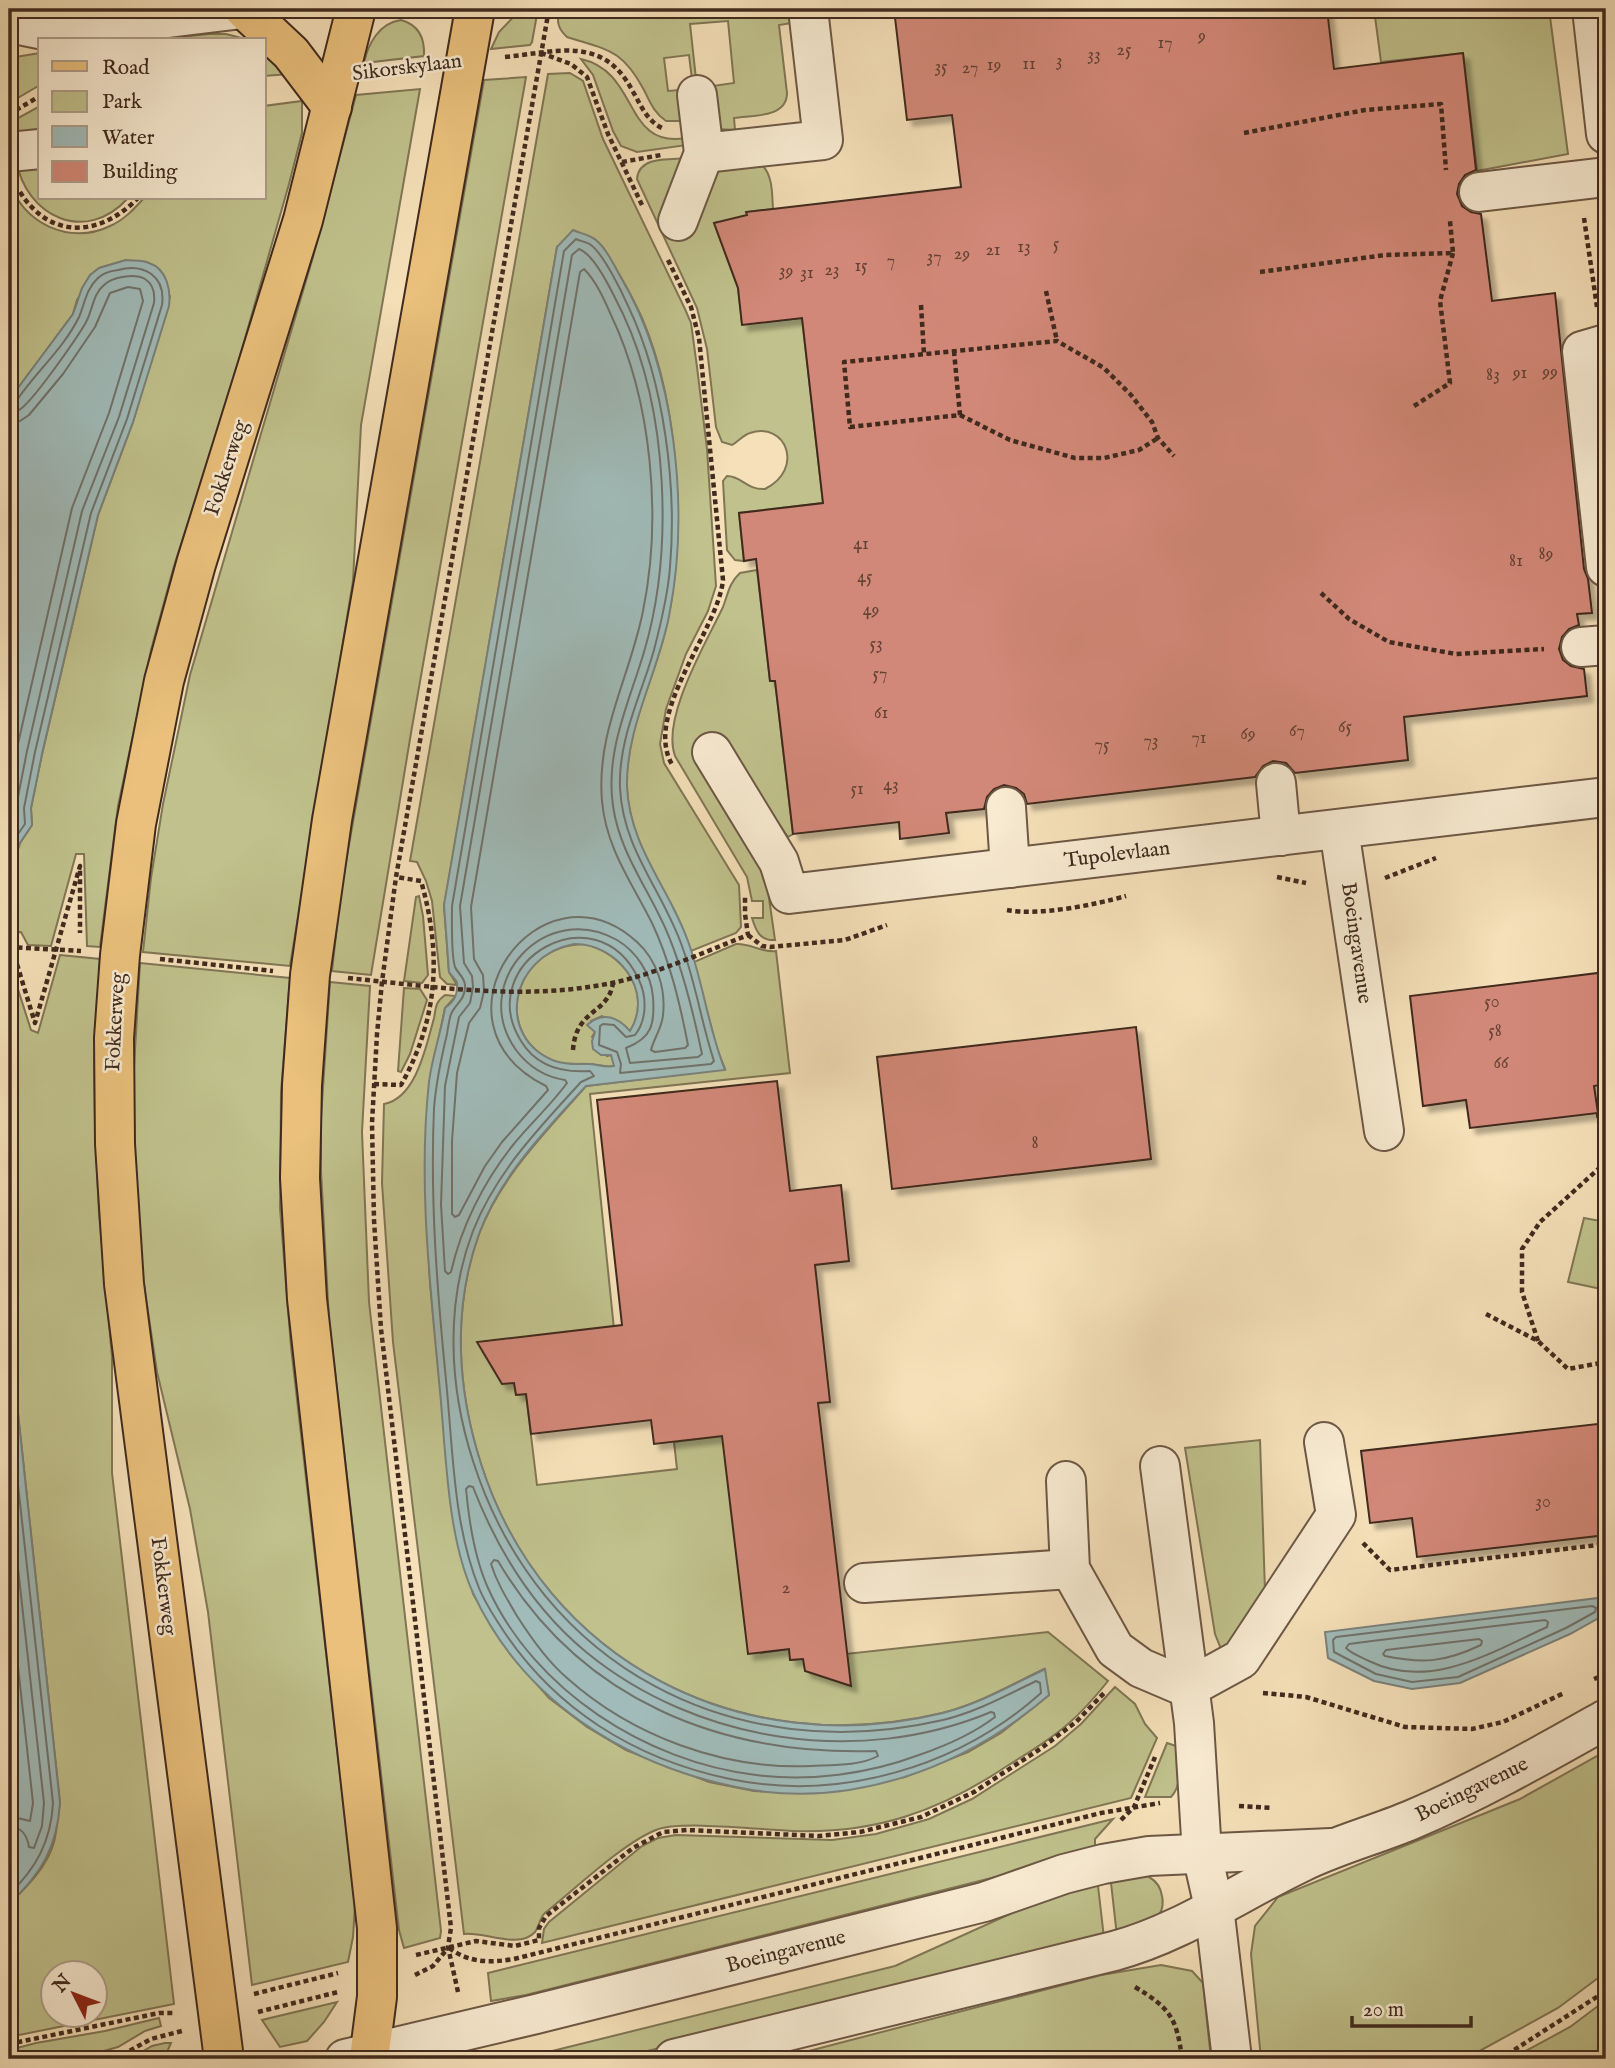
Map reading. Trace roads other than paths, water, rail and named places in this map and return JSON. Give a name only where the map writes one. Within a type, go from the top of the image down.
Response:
[{"type":"main road","points":[[243,9],[336,92]]},
{"type":"main road","name":"Fokkerweg","points":[[224,2059],[124,1284],[113,1087],[120,955],[136,824],[164,681],[196,564],[282,293],[356,9]]},
{"type":"main road","points":[[361,2058],[377,1997],[377,1928],[314,1369],[302,1227],[302,1085],[310,975],[332,820],[475,9]]},
{"type":"street","points":[[9,23],[53,32],[243,9]]},
{"type":"street","points":[[662,228],[701,126],[822,139],[808,9]]},
{"type":"street","points":[[1592,9],[1606,134]]},
{"type":"street","points":[[13,169],[38,150]]},
{"type":"street","points":[[1464,202],[1606,177]]},
{"type":"street","points":[[1606,344],[1582,351],[1606,567]]},
{"type":"street","name":"Tupolevlaan","points":[[712,752],[779,862],[789,894],[1606,797]]},
{"type":"street","points":[[1276,783],[1281,836]]},
{"type":"street","points":[[1006,807],[1010,868]]},
{"type":"street","name":"Boeingavenue","points":[[1339,829],[1384,1131]]},
{"type":"street","points":[[1188,1688],[1241,1659],[1335,1515],[1324,1442]]},
{"type":"street","points":[[1160,1466],[1195,1734],[1202,1854],[1214,1907],[1232,2059]]},
{"type":"street","points":[[1066,1481],[1070,1569],[1115,1648],[1141,1668],[1188,1688]]},
{"type":"street","points":[[864,1583],[1070,1569]]},
{"type":"street","name":"Boeingavenue","points":[[674,2059],[1133,1947],[1180,1927],[1256,1884],[1331,1848],[1398,1825],[1471,1792],[1606,1719]]},
{"type":"street","name":"Boeingavenue","points":[[361,2058],[459,2046],[985,1902],[1065,1874],[1103,1864],[1149,1857],[1331,1848]]},
{"type":"water","points":[[573,230],[593,238],[605,250],[639,313],[666,397],[677,487],[675,575],[664,637],[637,721],[628,764],[627,786],[635,829],[690,947],[725,1070],[586,1086],[525,1155],[488,1213],[470,1262],[461,1320],[467,1407],[481,1464],[511,1534],[552,1594],[603,1643],[661,1682],[726,1708],[795,1723],[868,1725],[943,1713],[969,1705],[1045,1669],[1049,1695],[1016,1721],[980,1744],[942,1763],[862,1788],[821,1793],[778,1793],[736,1787],[655,1762],[617,1744],[582,1722],[549,1696],[520,1666],[495,1633],[465,1572],[452,1518],[429,1269],[425,1194],[426,1119],[430,1073],[445,1008],[455,997],[457,990],[457,982],[449,972],[444,905],[557,247]],"holes":[[[574,944],[590,946],[604,952],[628,972],[638,1000],[637,1016],[630,1031],[610,1017],[599,1018],[587,1025],[595,1032],[593,1049],[601,1055],[611,1055],[614,1066],[555,1061],[536,1050],[524,1035],[518,1017],[518,998],[524,980],[535,964],[552,952]]]},
{"type":"water","points":[[126,260],[147,262],[160,270],[168,287],[169,306],[133,422],[98,515],[42,754],[31,808],[32,825],[17,852],[9,926],[9,400],[73,314],[82,288],[90,275],[99,268]]},
{"type":"water","points":[[9,1330],[60,1803],[55,1834],[45,1859],[30,1882],[9,1904],[9,1847],[13,1844],[9,1839]]},
{"type":"water","points":[[1606,1597],[1606,1614],[1570,1634],[1460,1683],[1412,1689],[1374,1681],[1328,1658],[1325,1632]]}]
